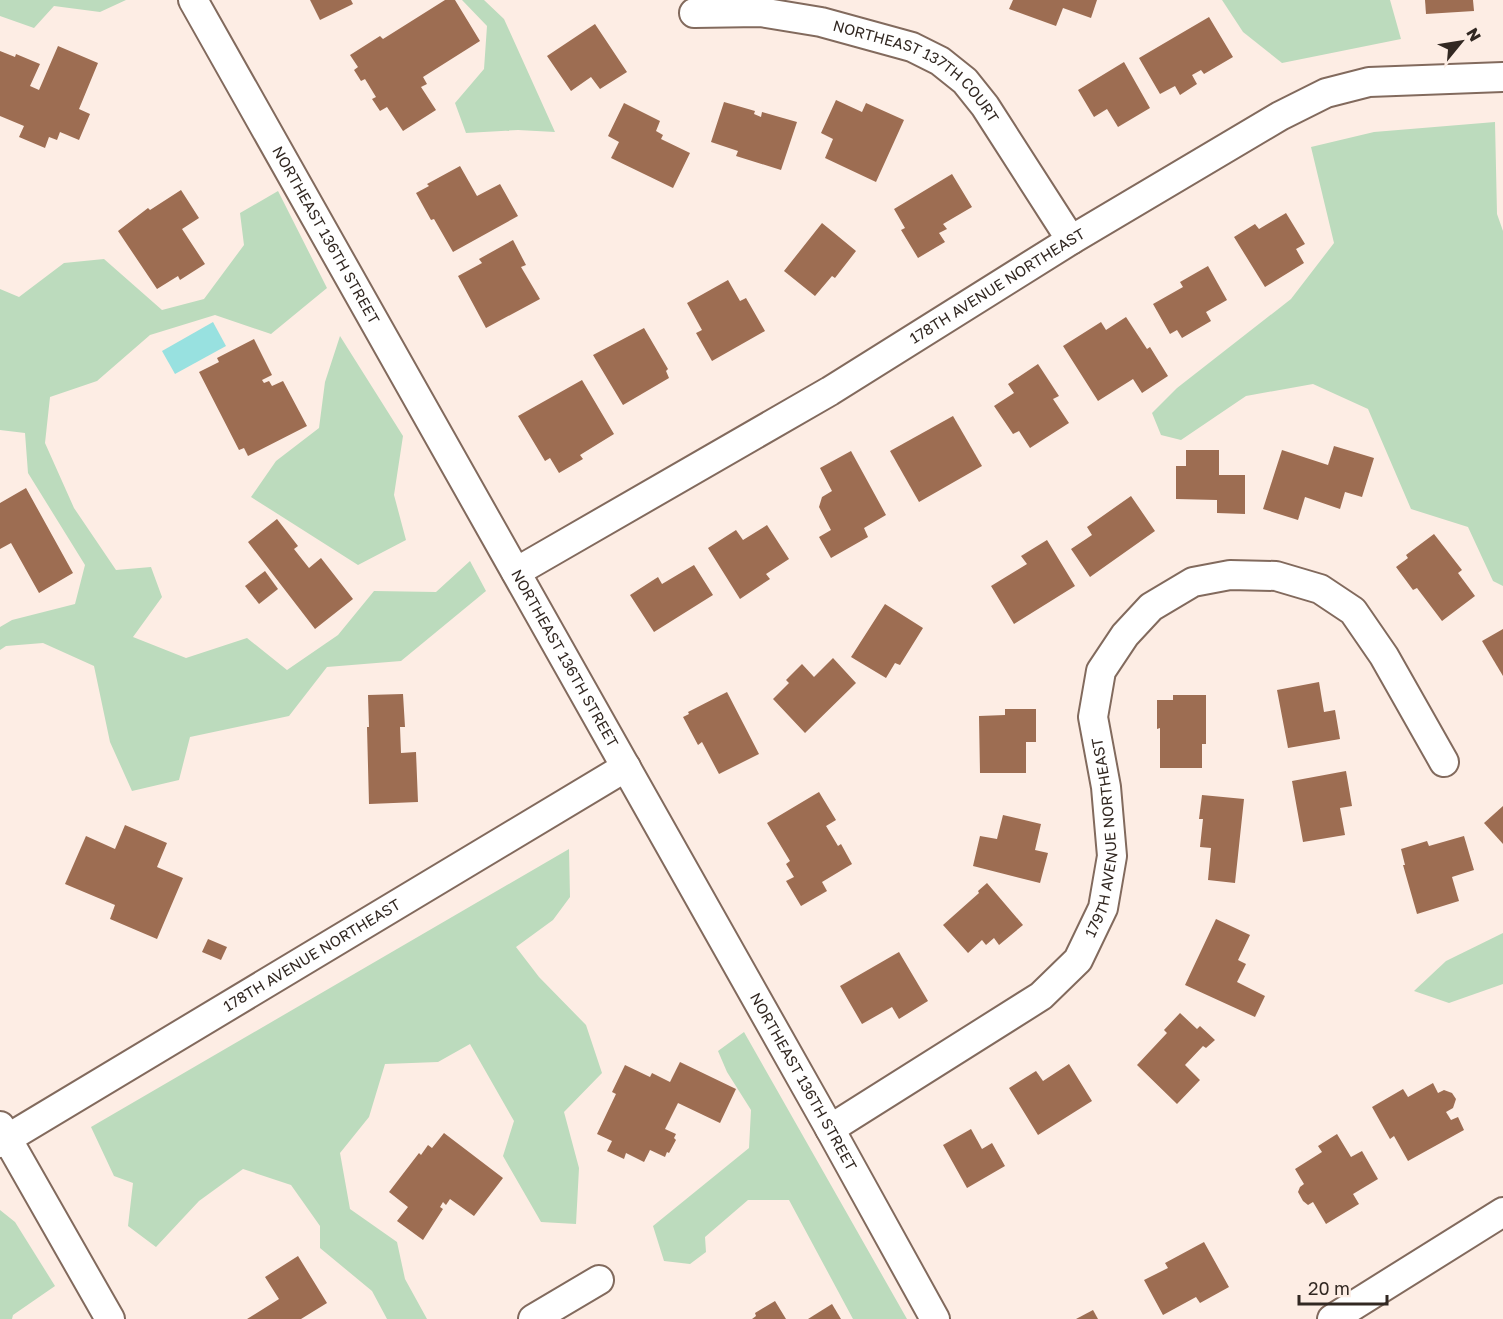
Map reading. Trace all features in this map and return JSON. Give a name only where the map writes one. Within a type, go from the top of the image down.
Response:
[{"type":"street","name":"NORTHEAST 136TH STREET","points":[[193,0],[830,1129],[934,1319]]},
{"type":"street","name":"NORTHEAST 137TH COURT","points":[[693,13],[760,12],[821,22],[912,47],[940,61],[965,81],[985,106],[1071,240]]},
{"type":"street","name":"178TH AVENUE NORTHEAST","points":[[516,572],[830,391],[1071,240],[1280,116],[1326,93],[1368,82],[1503,77]]},
{"type":"street","name":"179TH AVENUE NORTHEAST","points":[[830,1129],[1041,996],[1078,960],[1103,908],[1112,856],[1106,787],[1093,717],[1101,671],[1125,635],[1151,607],[1193,582],[1230,575],[1276,576],[1320,589],[1353,611],[1384,656],[1444,762]]},
{"type":"street","name":"178TH AVENUE NORTHEAST","points":[[2,1136],[626,767]]},
{"type":"street","points":[[2,1136],[110,1319]]},
{"type":"street","points":[[1332,1319],[1503,1212]]},
{"type":"street","points":[[533,1319],[599,1280]]},
{"type":"green space","points":[[0,0],[126,0],[100,12],[54,6],[34,28],[0,16]]},
{"type":"green space","points":[[462,0],[484,0],[504,19],[555,132],[518,130],[466,133],[455,103],[484,69],[487,26]]},
{"type":"green space","points":[[1222,0],[1390,0],[1401,39],[1282,63],[1243,32]]},
{"type":"green space","points":[[1495,122],[1497,214],[1503,231],[1503,586],[1493,581],[1468,527],[1411,509],[1368,409],[1313,384],[1246,396],[1181,440],[1161,435],[1152,413],[1177,388],[1291,299],[1334,243],[1311,147],[1374,132]]},
{"type":"green space","points":[[278,191],[327,288],[271,334],[215,315],[150,335],[97,381],[50,397],[45,443],[74,508],[116,570],[151,567],[162,597],[133,637],[186,658],[247,638],[287,670],[338,635],[374,591],[436,592],[470,561],[486,591],[401,661],[327,667],[289,716],[190,737],[179,780],[132,791],[110,742],[94,666],[43,643],[6,646],[0,650],[0,627],[12,620],[75,604],[85,565],[28,473],[25,433],[0,430],[0,289],[19,297],[64,263],[104,259],[162,310],[204,299],[244,245],[240,213]]},
{"type":"green space","points":[[340,336],[403,436],[394,495],[406,540],[358,565],[251,497],[276,461],[319,428],[325,382]]},
{"type":"green space","points":[[569,849],[570,897],[553,920],[516,947],[539,977],[586,1025],[602,1073],[564,1112],[579,1168],[576,1224],[541,1222],[503,1156],[514,1121],[470,1044],[438,1062],[385,1064],[369,1117],[340,1153],[350,1209],[397,1242],[405,1279],[427,1319],[387,1319],[372,1291],[320,1248],[320,1226],[291,1185],[243,1169],[199,1201],[156,1247],[128,1226],[133,1183],[114,1176],[91,1127]]},
{"type":"green space","points":[[1503,933],[1503,984],[1449,1003],[1414,991],[1446,961]]},
{"type":"green space","points":[[744,1032],[907,1319],[853,1319],[789,1200],[748,1200],[705,1237],[706,1252],[690,1264],[664,1261],[653,1226],[749,1148],[751,1110],[727,1072],[718,1051]]},
{"type":"green space","points":[[0,1210],[15,1222],[55,1286],[13,1315],[12,1319],[0,1319]]},
{"type":"water","points":[[213,322],[226,346],[175,374],[162,351]]},
{"type":"building","points":[[310,0],[351,0],[353,4],[320,20]]},
{"type":"building","points":[[445,0],[455,0],[480,41],[423,77],[427,84],[421,87],[436,110],[403,131],[387,107],[380,111],[372,99],[376,97],[365,79],[361,81],[354,70],[358,67],[350,55],[380,36],[383,39]]},
{"type":"building","points":[[1013,0],[1097,0],[1091,18],[1063,8],[1056,26],[1009,9]]},
{"type":"building","points":[[1425,0],[1473,0],[1474,11],[1426,14]]},
{"type":"building","points":[[1209,17],[1233,57],[1204,74],[1201,70],[1192,75],[1197,84],[1180,95],[1175,86],[1160,94],[1139,58]]},
{"type":"building","points":[[595,24],[627,72],[600,89],[591,77],[571,91],[547,56]]},
{"type":"building","points":[[58,46],[98,63],[79,109],[90,114],[79,140],[60,132],[57,140],[49,137],[45,148],[19,137],[24,126],[0,116],[0,51],[15,57],[16,54],[40,64],[30,86],[39,90]]},
{"type":"building","points":[[1124,62],[1150,108],[1118,127],[1107,109],[1094,117],[1078,90]]},
{"type":"building","points":[[836,100],[862,112],[866,103],[904,120],[876,182],[825,158],[833,139],[821,133]]},
{"type":"building","points":[[724,102],[755,111],[754,114],[761,117],[762,112],[797,122],[781,170],[736,156],[738,151],[711,142]]},
{"type":"building","points":[[624,103],[660,121],[656,131],[663,135],[661,139],[690,153],[673,188],[611,158],[619,142],[608,136]]},
{"type":"building","points":[[460,166],[477,196],[500,184],[518,216],[453,252],[416,193],[429,186],[427,184]]},
{"type":"building","points":[[952,174],[972,207],[943,224],[947,229],[939,233],[945,242],[918,258],[901,230],[905,228],[894,209]]},
{"type":"building","points":[[181,190],[199,218],[182,229],[205,264],[180,280],[178,276],[157,289],[118,231],[148,208],[150,210]]},
{"type":"building","points":[[1286,213],[1305,244],[1296,249],[1304,263],[1265,287],[1234,237],[1255,224],[1259,229]]},
{"type":"building","points":[[822,223],[856,251],[835,278],[832,276],[815,296],[784,271]]},
{"type":"building","points":[[513,240],[526,265],[521,267],[540,299],[486,328],[458,276],[482,263],[479,259]]},
{"type":"building","points":[[1208,266],[1227,300],[1206,312],[1211,321],[1182,338],[1177,330],[1170,334],[1153,304],[1183,287],[1180,282]]},
{"type":"building","points":[[728,280],[740,301],[746,298],[765,331],[712,361],[696,333],[702,330],[687,303]]},
{"type":"building","points":[[1126,317],[1147,349],[1150,347],[1168,376],[1142,393],[1133,379],[1098,401],[1063,346],[1101,322],[1106,330]]},
{"type":"building","points":[[644,328],[668,369],[666,371],[669,378],[623,405],[593,355]]},
{"type":"building","points":[[254,339],[272,375],[262,380],[264,383],[269,381],[272,386],[283,381],[307,426],[248,456],[244,448],[239,450],[199,372],[219,362],[217,358]]},
{"type":"building","points":[[1038,364],[1059,396],[1053,399],[1069,423],[1030,448],[1019,431],[1013,434],[994,406],[1014,393],[1008,384]]},
{"type":"building","points":[[582,380],[614,434],[580,455],[583,459],[559,473],[550,458],[545,461],[518,416]]},
{"type":"building","points":[[953,416],[982,466],[919,502],[890,451]]},
{"type":"building","points":[[1334,446],[1374,458],[1362,497],[1345,492],[1340,509],[1305,497],[1298,520],[1263,509],[1282,450],[1328,465]]},
{"type":"building","points":[[1186,450],[1219,450],[1219,475],[1245,475],[1245,514],[1217,513],[1217,500],[1176,499],[1176,466],[1186,466]]},
{"type":"building","points":[[851,451],[886,515],[864,528],[868,537],[831,558],[819,537],[831,530],[819,507],[822,497],[832,491],[820,468]]},
{"type":"building","points":[[26,488],[73,573],[39,593],[11,543],[0,549],[0,503]]},
{"type":"building","points":[[1131,496],[1155,531],[1090,577],[1071,549],[1092,535],[1087,527]]},
{"type":"building","points":[[277,519],[298,546],[294,549],[309,568],[321,558],[353,599],[315,629],[248,542]]},
{"type":"building","points":[[767,525],[789,559],[766,574],[770,579],[740,599],[708,548],[736,530],[743,540]]},
{"type":"building","points":[[1434,534],[1462,570],[1458,573],[1475,596],[1442,621],[1417,588],[1413,590],[1396,567],[1408,558],[1406,555]]},
{"type":"building","points":[[1047,540],[1075,586],[1014,624],[991,586],[1027,564],[1021,556]]},
{"type":"building","points":[[694,565],[713,595],[654,632],[630,595],[658,577],[662,584]]},
{"type":"building","points":[[265,571],[278,589],[259,604],[245,586]]},
{"type":"building","points":[[885,604],[923,628],[900,665],[895,663],[886,678],[851,657]]},
{"type":"building","points":[[1503,629],[1503,676],[1482,641]]},
{"type":"building","points":[[833,658],[856,683],[805,733],[773,699],[789,683],[786,680],[802,664],[814,677]]},
{"type":"building","points":[[1319,682],[1324,712],[1335,710],[1340,739],[1288,748],[1277,690]]},
{"type":"building","points":[[727,692],[759,754],[719,774],[702,742],[698,745],[683,717],[689,714],[688,712]]},
{"type":"building","points":[[403,694],[405,727],[400,727],[401,753],[416,752],[418,802],[369,804],[368,695]]},
{"type":"building","points":[[1173,695],[1206,695],[1206,744],[1202,744],[1202,768],[1160,768],[1157,700],[1173,700]]},
{"type":"building","points":[[1005,709],[1036,709],[1036,742],[1026,742],[1026,773],[980,773],[979,716],[1005,715]]},
{"type":"building","points":[[1346,771],[1352,806],[1340,808],[1345,835],[1303,842],[1292,781]]},
{"type":"building","points":[[819,792],[836,820],[826,826],[838,846],[841,844],[852,864],[822,882],[827,891],[801,906],[786,881],[794,877],[786,864],[790,861],[767,823]]},
{"type":"building","points":[[1202,795],[1244,799],[1235,883],[1208,880],[1211,848],[1200,847],[1203,819],[1199,819]]},
{"type":"building","points":[[1503,806],[1503,844],[1484,823]]},
{"type":"building","points":[[1003,815],[1041,824],[1035,850],[1048,853],[1040,883],[973,866],[980,836],[997,839]]},
{"type":"building","points":[[125,825],[167,843],[157,867],[183,878],[157,939],[110,919],[115,905],[65,884],[86,836],[115,849]]},
{"type":"building","points":[[1464,836],[1474,870],[1452,877],[1459,901],[1417,914],[1403,865],[1405,865],[1401,849],[1427,841],[1429,846]]},
{"type":"building","points":[[987,883],[1023,925],[999,945],[994,938],[986,945],[982,940],[968,953],[943,925]]},
{"type":"building","points":[[1216,919],[1250,935],[1238,960],[1246,964],[1237,982],[1265,996],[1255,1017],[1185,985]]},
{"type":"building","points":[[208,939],[227,947],[221,960],[202,952]]},
{"type":"building","points":[[899,952],[928,1001],[899,1019],[892,1007],[862,1024],[840,986]]},
{"type":"building","points":[[1180,1013],[1197,1029],[1200,1026],[1215,1040],[1206,1048],[1203,1046],[1185,1065],[1200,1080],[1177,1104],[1137,1065],[1167,1033],[1164,1030]]},
{"type":"building","points":[[680,1062],[736,1089],[720,1123],[678,1103],[665,1129],[676,1134],[674,1138],[676,1140],[665,1157],[650,1150],[644,1162],[626,1153],[624,1159],[607,1151],[612,1141],[597,1134],[616,1094],[612,1092],[625,1065],[650,1077],[652,1073],[670,1082]]},
{"type":"building","points":[[1069,1064],[1092,1101],[1038,1135],[1009,1088],[1036,1071],[1043,1081]]},
{"type":"building","points":[[1433,1083],[1438,1093],[1444,1090],[1452,1093],[1456,1099],[1453,1108],[1446,1112],[1451,1120],[1458,1117],[1464,1130],[1408,1161],[1394,1136],[1390,1139],[1372,1107],[1403,1089],[1408,1097]]},
{"type":"building","points":[[971,1129],[982,1149],[992,1143],[1005,1166],[967,1188],[943,1145]]},
{"type":"building","points":[[444,1133],[503,1178],[474,1216],[450,1199],[446,1205],[443,1202],[440,1207],[443,1209],[423,1240],[397,1221],[408,1207],[389,1192],[419,1153],[421,1155],[428,1145],[432,1148]]},
{"type":"building","points":[[1337,1134],[1351,1157],[1362,1151],[1378,1179],[1353,1194],[1359,1204],[1326,1224],[1313,1202],[1308,1205],[1303,1201],[1298,1192],[1304,1184],[1295,1169],[1322,1152],[1318,1146]]},
{"type":"building","points":[[1204,1242],[1229,1287],[1200,1303],[1196,1297],[1163,1315],[1144,1280],[1168,1268],[1165,1263]]},
{"type":"building","points":[[298,1256],[327,1303],[301,1319],[247,1319],[279,1299],[265,1277]]},
{"type":"building","points":[[775,1301],[786,1319],[752,1319],[756,1316],[755,1313]]},
{"type":"building","points":[[832,1304],[841,1319],[808,1319]]},
{"type":"building","points":[[1093,1310],[1098,1319],[1076,1319]]}]
